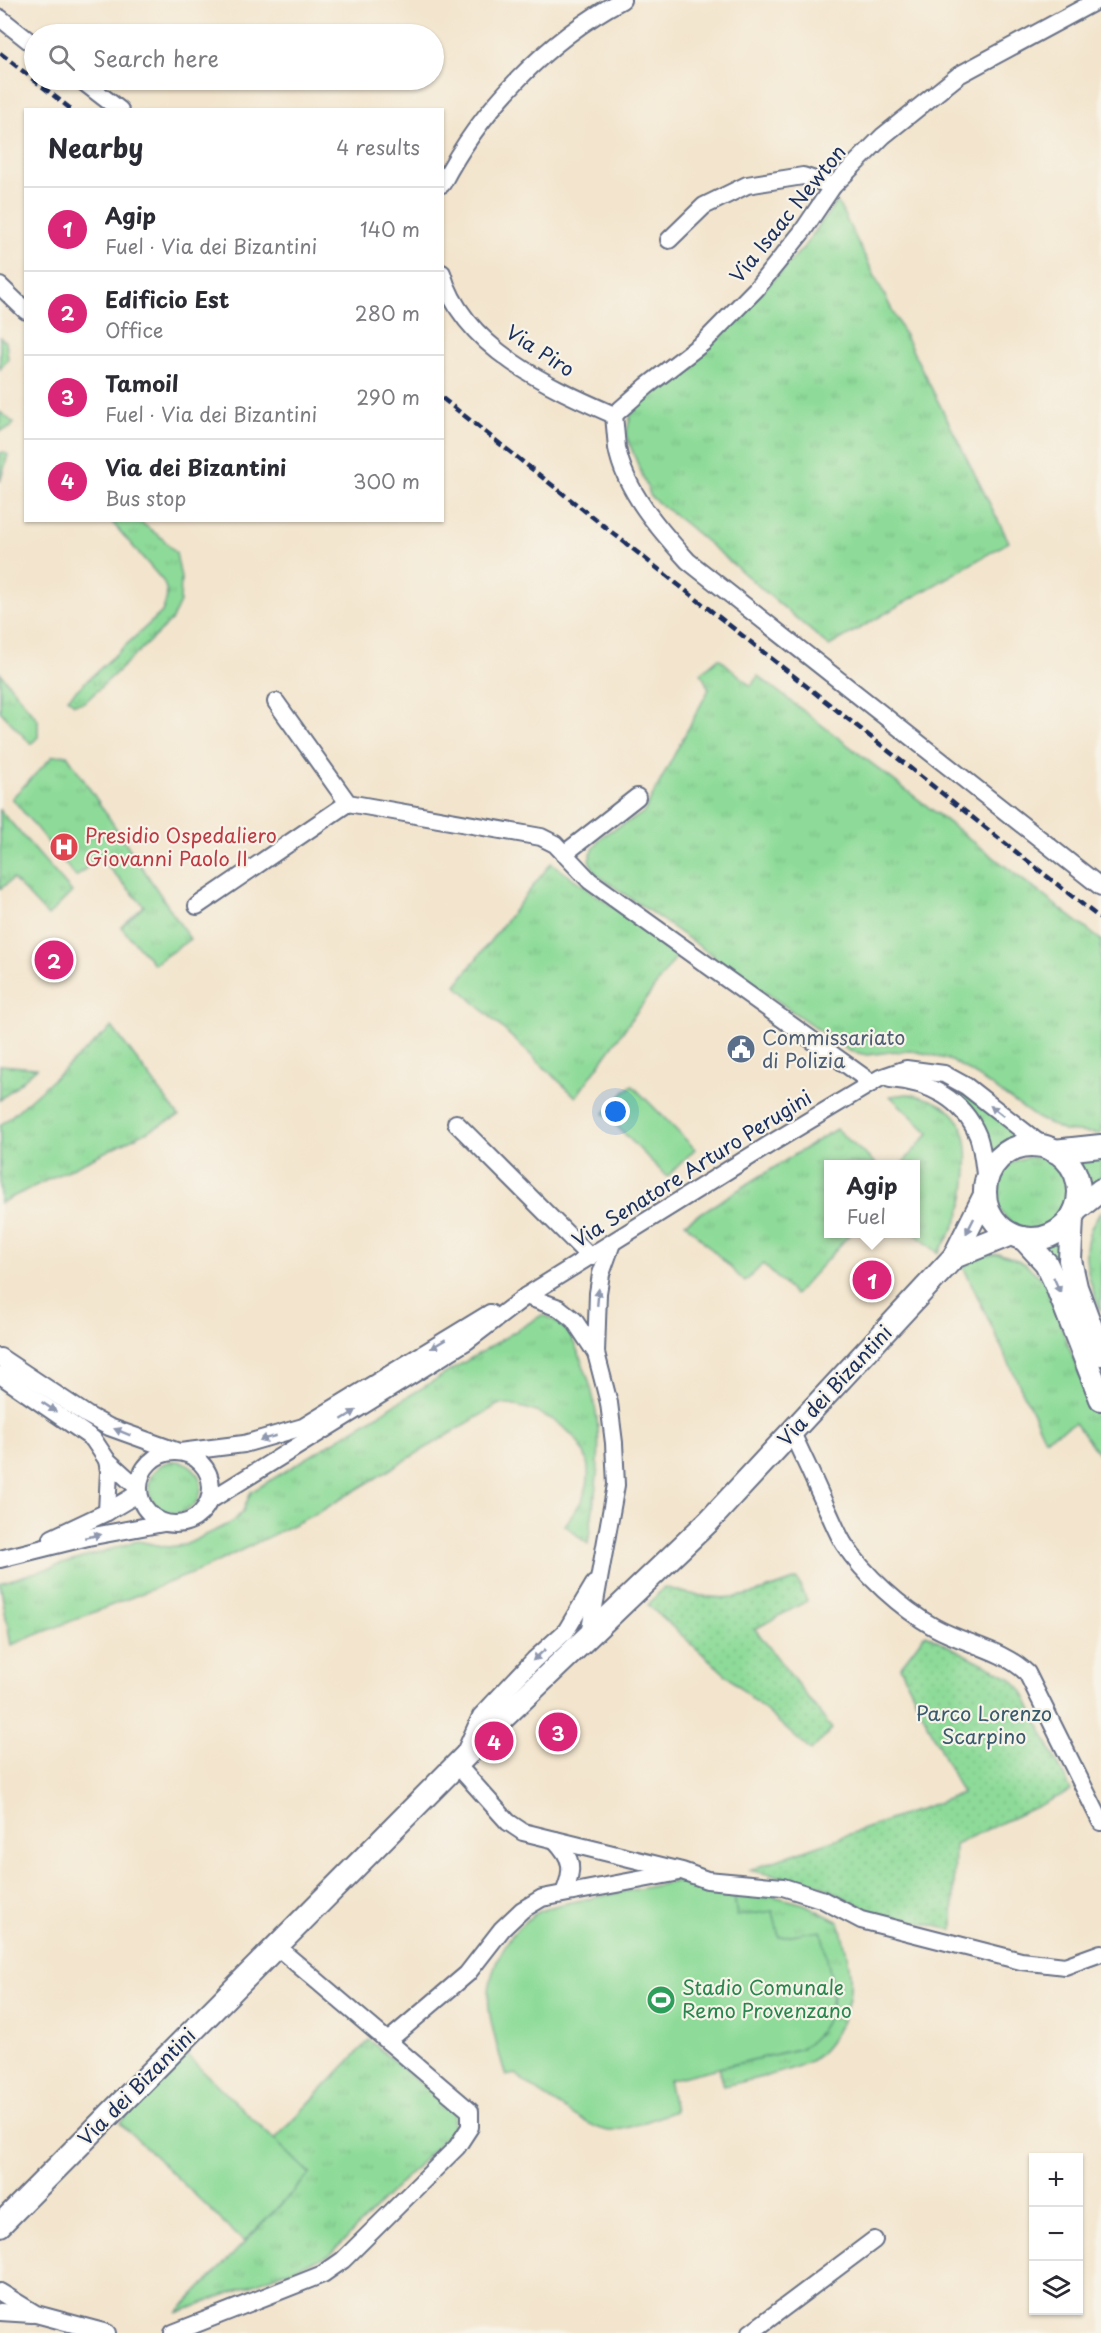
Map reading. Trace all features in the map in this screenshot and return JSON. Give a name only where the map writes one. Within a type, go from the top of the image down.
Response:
[{"type":"street","points":[[444,180],[455,160],[527,69],[593,16],[622,0]]},
{"type":"street","name":"Via Isaac Newton","points":[[614,415],[704,342],[756,289],[802,232],[833,186],[883,136],[959,75],[1098,0]]},
{"type":"street","points":[[0,18],[24,37]]},
{"type":"street","points":[[94,90],[117,108]]},
{"type":"street","points":[[669,240],[704,206],[747,185],[803,176],[833,186]]},
{"type":"street","name":"Via Piro","points":[[444,277],[462,314],[492,346],[521,369],[579,400],[614,415]]},
{"type":"street","points":[[0,286],[24,309]]},
{"type":"street","points":[[614,415],[618,449],[628,481],[644,508],[688,561],[1101,887]]},
{"type":"street","points":[[276,702],[348,803]]},
{"type":"street","points":[[564,854],[637,797]]},
{"type":"street","points":[[196,906],[348,803],[541,837],[555,844],[590,881],[876,1081],[908,1080],[935,1090],[955,1102],[969,1117],[979,1138],[987,1204],[996,1222],[1017,1236],[1046,1263],[1101,1399]]},
{"type":"street","name":"Via Senatore Arturo Perugini","points":[[0,1357],[109,1427],[178,1452],[244,1444],[303,1426],[481,1318],[526,1296],[770,1144],[876,1081],[906,1069],[944,1074],[966,1086],[1049,1149]]},
{"type":"street","points":[[456,1123],[590,1257]]},
{"type":"street","points":[[986,1189],[992,1168],[1001,1157],[1014,1149],[1029,1146],[1049,1149],[1101,1146]]},
{"type":"street","points":[[1049,1149],[1065,1159],[1074,1170],[1078,1184],[1079,1198],[1074,1214],[1070,1260],[1076,1287],[1101,1354]]},
{"type":"street","name":"Via dei Bizantini","points":[[0,2224],[460,1761],[578,1637],[622,1606],[710,1521],[954,1257],[986,1189]]},
{"type":"street","points":[[1017,1236],[1037,1239],[1051,1236],[1063,1228],[1074,1214],[1101,1190]]},
{"type":"street","name":"Via dei Bizantini","points":[[954,1257],[1017,1236]]},
{"type":"street","points":[[578,1637],[600,1576],[616,1485],[609,1403],[596,1353],[598,1293],[612,1243]]},
{"type":"street","points":[[526,1296],[559,1308],[574,1320],[596,1353]]},
{"type":"street","name":"Via Senatore Arturo Perugini","points":[[209,1501],[467,1341],[526,1296]]},
{"type":"street","points":[[0,1375],[79,1427],[93,1439],[107,1460],[139,1491],[147,1512],[164,1523]]},
{"type":"street","points":[[792,1433],[843,1543],[855,1560],[922,1620],[941,1631],[1018,1664],[1027,1673],[1101,1822]]},
{"type":"street","points":[[8,1557],[88,1537],[164,1523],[175,1525],[186,1523],[196,1518],[209,1501],[210,1479],[206,1469],[190,1455],[178,1452],[158,1456],[150,1462],[140,1478],[139,1491]]},
{"type":"street","points":[[107,1460],[109,1472],[107,1512]]},
{"type":"street","points":[[8,1557],[107,1512],[139,1491]]},
{"type":"street","points":[[600,1576],[601,1599],[607,1604],[622,1606]]},
{"type":"street","points":[[578,1637],[600,1576]]},
{"type":"street","points":[[460,1761],[508,1822],[523,1832],[682,1871],[707,1880],[783,1887],[821,1899],[861,1920],[1021,1961],[1065,1966],[1101,1953]]},
{"type":"street","points":[[555,1840],[566,1852],[570,1863],[571,1877],[564,1893]]},
{"type":"street","points":[[388,2041],[467,1974],[502,1929],[522,1910],[542,1898],[682,1871]]},
{"type":"street","points":[[172,2333],[323,2274],[343,2260],[457,2147],[470,2127],[470,2111],[276,1946]]},
{"type":"street","points":[[750,2333],[874,2240]]},
{"type":"street","points":[[0,2292],[62,2327],[106,2333]]},
{"type":"street","points":[[0,2312],[36,2314]]},
{"type":"green space","points":[[837,201],[1009,542],[829,646],[651,497],[626,435],[632,410],[742,313],[803,248]]},
{"type":"green space","points":[[0,337],[6,342],[8,359],[0,369]]},
{"type":"green space","points":[[0,412],[14,423],[10,428],[0,431]]},
{"type":"green space","points":[[4,452],[8,455],[0,482],[0,453]]},
{"type":"green space","points":[[112,522],[140,522],[163,539],[176,553],[181,578],[180,602],[171,621],[85,702],[74,704],[68,698],[162,612],[167,593],[163,581]]},
{"type":"green space","points":[[719,658],[751,686],[758,676],[1101,940],[1101,1134],[1064,1131],[1037,1118],[954,1062],[936,1056],[913,1051],[867,1055],[849,1051],[596,874],[589,860],[593,849],[604,835],[644,812],[709,689],[701,673]]},
{"type":"green space","points":[[0,673],[38,720],[38,737],[31,744],[0,711]]},
{"type":"green space","points":[[67,755],[190,939],[154,964],[121,927],[144,906],[99,857],[76,877],[12,798],[53,756]]},
{"type":"green space","points":[[0,810],[72,892],[48,916],[13,879],[0,889]]},
{"type":"green space","points":[[551,863],[679,953],[576,1097],[456,985]]},
{"type":"green space","points":[[112,1027],[179,1116],[0,1203],[0,1126]]},
{"type":"green space","points":[[0,1065],[37,1068],[0,1100]]},
{"type":"green space","points":[[632,1085],[695,1149],[667,1177],[604,1113]]},
{"type":"green space","points":[[958,1091],[1027,1140],[1005,1148],[989,1164],[979,1122]]},
{"type":"green space","points":[[908,1094],[941,1104],[960,1122],[965,1134],[966,1186],[961,1211],[938,1253],[920,1238],[920,1160],[905,1160],[929,1133],[890,1096]]},
{"type":"green space","points":[[836,1129],[871,1160],[824,1160],[824,1238],[846,1238],[795,1295],[763,1264],[745,1282],[685,1223]]},
{"type":"green space","points":[[1101,1156],[1101,1183],[1085,1192],[1081,1172],[1071,1157]]},
{"type":"green space","points":[[1032,1157],[1052,1163],[1062,1173],[1068,1193],[1062,1213],[1052,1223],[1032,1229],[1012,1223],[1002,1213],[996,1193],[1002,1173],[1012,1163]]},
{"type":"green space","points":[[1101,1212],[1101,1312],[1088,1274],[1086,1249],[1088,1236]]},
{"type":"green space","points":[[1065,1233],[1068,1286],[1037,1244],[1048,1242]]},
{"type":"green space","points":[[999,1254],[1023,1263],[1044,1281],[1101,1431],[1101,1457],[1075,1423],[1045,1439],[963,1266],[982,1256]]},
{"type":"green space","points":[[542,1315],[558,1323],[568,1332],[582,1362],[596,1409],[597,1474],[588,1544],[565,1525],[585,1493],[588,1474],[585,1457],[578,1442],[566,1429],[551,1419],[534,1411],[499,1404],[321,1511],[203,1569],[11,1645],[0,1583],[138,1541],[167,1547],[185,1545],[233,1522],[243,1511],[251,1492]]},
{"type":"green space","points":[[170,1461],[180,1461],[194,1468],[201,1487],[194,1506],[180,1513],[170,1513],[160,1509],[153,1502],[149,1492],[149,1482],[153,1472],[160,1465]]},
{"type":"green space","points":[[797,1579],[807,1601],[755,1629],[832,1729],[811,1751],[648,1605],[664,1587],[684,1593],[717,1598],[746,1595]]},
{"type":"green space","name":"Parco Lorenzo Scarpino","points":[[925,1634],[1010,1677],[1022,1690],[1071,1791],[955,1844],[953,1930],[870,1911],[821,1885],[749,1870],[962,1794],[900,1667]]},
{"type":"green space","name":"Stadio Comunale Remo Provenzano","points":[[679,1881],[694,1887],[734,1895],[737,1916],[773,1911],[779,1937],[821,1930],[832,1994],[825,2022],[816,2035],[802,2048],[668,2080],[675,2111],[612,2131],[604,2130],[578,2117],[534,2089],[516,2074],[506,2076],[492,2026],[489,1994],[491,1979],[503,1949],[522,1924],[548,1908]]},
{"type":"green space","points":[[765,1894],[804,1904],[839,1922],[849,1965],[848,2004],[833,2037],[813,2060],[777,2073],[724,2086],[719,2068],[802,2048],[832,2006],[833,1993],[821,1931],[778,1937],[737,1916],[734,1895]]},
{"type":"green space","points":[[369,2040],[454,2112],[453,2129],[330,2255],[177,2313],[310,2174],[274,2140]]},
{"type":"green space","points":[[185,2054],[310,2174],[244,2242],[120,2123]]},
{"type":"railway","points":[[0,53],[24,72]]},
{"type":"railway","points":[[47,90],[69,108]]},
{"type":"railway","points":[[444,400],[1101,919]]},
{"type":"place","name":"Presidio Ospedaliero Giovanni Paolo II","points":[[64,847]]},
{"type":"place","name":"Edificio Est","points":[[54,960]]},
{"type":"place","name":"Commissariato di Polizia","points":[[741,1049]]},
{"type":"place","name":"Agip","points":[[872,1280]]},
{"type":"place","name":"Tamoil","points":[[558,1732]]},
{"type":"place","name":"Via dei Bizantini","points":[[494,1741]]},
{"type":"place","name":"Stadio Comunale Remo Provenzano","points":[[661,2000]]}]
